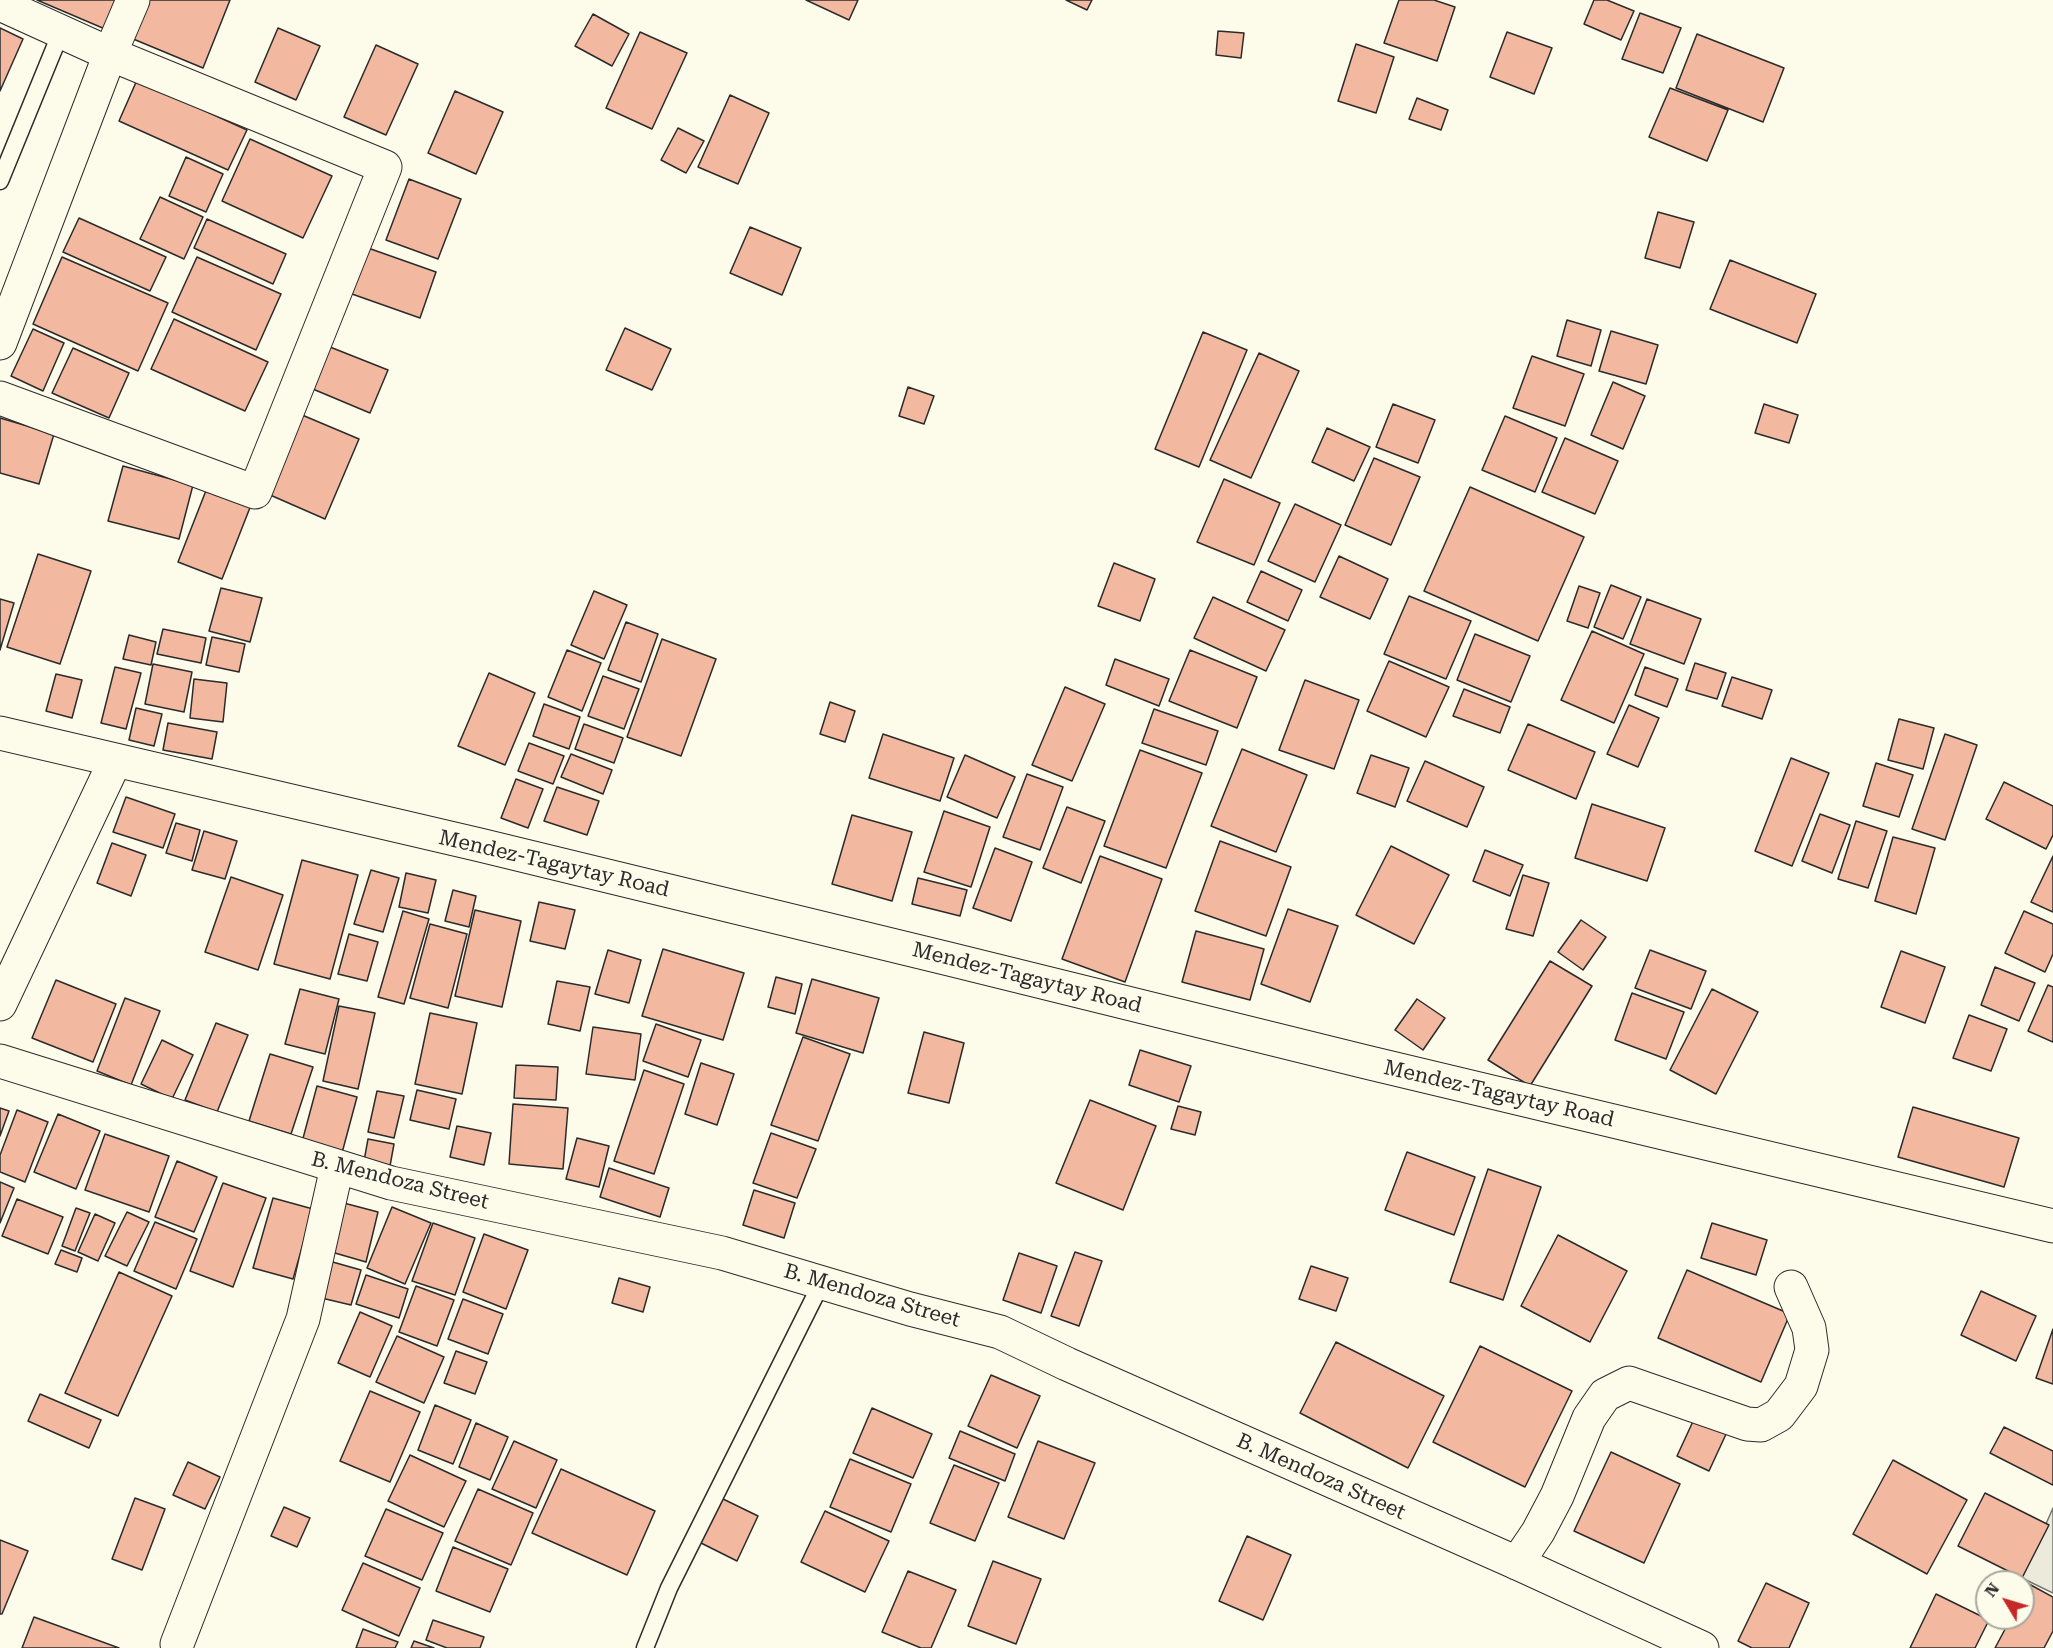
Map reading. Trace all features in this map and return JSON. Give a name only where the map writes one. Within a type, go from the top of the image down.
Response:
[{"type":"street","points":[[0,343],[110,54],[133,0]]},
{"type":"street","points":[[0,4],[110,54],[385,166],[255,492],[0,398]]},
{"type":"street","name":"Mendez-Tagaytay Road","points":[[0,733],[480,845],[950,958],[1366,1062],[2053,1226]]},
{"type":"street","points":[[0,1004],[115,761]]},
{"type":"street","name":"B. Mendoza Street","points":[[0,1061],[391,1183],[722,1253],[910,1309],[1000,1332],[1702,1648]]},
{"type":"street","points":[[177,1644],[303,1319],[336,1167]]},
{"type":"street","points":[[1517,1563],[1557,1496],[1589,1418],[1605,1395],[1629,1383],[1747,1424],[1761,1425],[1779,1415],[1801,1386],[1812,1350],[1809,1328],[1791,1287]]},
{"type":"lane","points":[[0,181],[61,32]]},
{"type":"lane","points":[[645,1648],[669,1588],[822,1282]]},
{"type":"shaded area","points":[[2053,1508],[2053,1593],[2035,1584],[2035,1570],[2026,1570]]},
{"type":"building","points":[[37,0],[118,0],[105,29]]},
{"type":"building","points":[[140,0],[230,0],[203,68],[126,36]]},
{"type":"building","points":[[806,0],[858,0],[849,20]]},
{"type":"building","points":[[1066,0],[1092,0],[1087,10]]},
{"type":"building","points":[[1399,0],[1434,0],[1455,7],[1437,61],[1384,43]]},
{"type":"building","points":[[1594,0],[1607,0],[1634,11],[1621,40],[1584,24]]},
{"type":"building","points":[[1640,13],[1681,28],[1663,73],[1622,59]]},
{"type":"building","points":[[593,14],[629,34],[612,66],[575,46]]},
{"type":"building","points":[[0,28],[23,39],[0,91]]},
{"type":"building","points":[[278,28],[320,46],[296,100],[255,82]]},
{"type":"building","points":[[1218,31],[1244,33],[1241,58],[1216,55]]},
{"type":"building","points":[[640,32],[687,53],[652,129],[606,108]]},
{"type":"building","points":[[1507,32],[1552,48],[1534,94],[1490,77]]},
{"type":"building","points":[[1697,34],[1784,68],[1763,122],[1676,88]]},
{"type":"building","points":[[1356,44],[1394,57],[1376,113],[1338,101]]},
{"type":"building","points":[[376,45],[418,64],[386,135],[344,117]]},
{"type":"building","points":[[137,80],[247,130],[228,170],[119,121]]},
{"type":"building","points":[[1670,88],[1728,110],[1707,161],[1649,137]]},
{"type":"building","points":[[455,91],[503,112],[476,174],[428,153]]},
{"type":"building","points":[[730,95],[769,113],[738,184],[698,167]]},
{"type":"building","points":[[1417,98],[1448,110],[1441,130],[1409,119]]},
{"type":"building","points":[[678,128],[704,141],[686,173],[661,160]]},
{"type":"building","points":[[250,139],[332,176],[303,238],[222,201]]},
{"type":"building","points":[[186,157],[223,174],[206,212],[169,196]]},
{"type":"building","points":[[409,179],[461,199],[438,259],[386,240]]},
{"type":"building","points":[[160,197],[203,217],[184,259],[140,239]]},
{"type":"building","points":[[1658,212],[1694,222],[1680,268],[1645,258]]},
{"type":"building","points":[[79,218],[166,257],[150,291],[63,252]]},
{"type":"building","points":[[207,219],[286,254],[273,284],[194,248]]},
{"type":"building","points":[[750,227],[801,248],[782,295],[730,273]]},
{"type":"building","points":[[368,248],[436,272],[420,318],[352,294]]},
{"type":"building","points":[[62,257],[168,303],[138,371],[33,324]]},
{"type":"building","points":[[197,257],[281,294],[256,350],[172,312]]},
{"type":"building","points":[[1730,260],[1816,294],[1797,343],[1710,309]]},
{"type":"building","points":[[174,319],[268,362],[245,411],[151,369]]},
{"type":"building","points":[[1567,320],[1601,330],[1591,366],[1557,356]]},
{"type":"building","points":[[625,328],[671,349],[652,390],[606,370]]},
{"type":"building","points":[[33,329],[64,343],[43,391],[11,376]]},
{"type":"building","points":[[1611,331],[1658,345],[1646,384],[1599,371]]},
{"type":"building","points":[[1203,332],[1247,350],[1199,467],[1155,449]]},
{"type":"building","points":[[325,345],[388,370],[370,413],[308,387]]},
{"type":"building","points":[[73,348],[129,373],[109,418],[52,393]]},
{"type":"building","points":[[1259,353],[1299,371],[1251,478],[1210,460]]},
{"type":"building","points":[[1532,356],[1584,374],[1565,426],[1513,408]]},
{"type":"building","points":[[1613,382],[1645,396],[1623,449],[1591,435]]},
{"type":"building","points":[[908,387],[934,396],[924,424],[899,416]]},
{"type":"building","points":[[1393,404],[1435,420],[1418,463],[1376,447]]},
{"type":"building","points":[[1764,404],[1798,415],[1789,443],[1755,433]]},
{"type":"building","points":[[295,412],[359,439],[325,519],[261,491]]},
{"type":"building","points":[[1505,416],[1557,438],[1535,492],[1482,470]]},
{"type":"building","points":[[0,418],[54,434],[39,484],[0,473]]},
{"type":"building","points":[[1327,428],[1370,447],[1354,481],[1312,462]]},
{"type":"building","points":[[1565,438],[1618,461],[1595,514],[1542,492]]},
{"type":"building","points":[[1374,458],[1420,477],[1391,545],[1345,525]]},
{"type":"building","points":[[123,466],[193,485],[179,539],[108,521]]},
{"type":"building","points":[[1224,479],[1280,503],[1254,565],[1197,542]]},
{"type":"building","points":[[1470,487],[1584,537],[1538,641],[1424,591]]},
{"type":"building","points":[[207,488],[251,505],[222,579],[178,562]]},
{"type":"building","points":[[1295,504],[1341,525],[1315,582],[1268,561]]},
{"type":"building","points":[[38,554],[91,571],[60,664],[7,647]]},
{"type":"building","points":[[1339,556],[1388,579],[1370,619],[1320,597]]},
{"type":"building","points":[[1114,563],[1155,579],[1140,621],[1098,606]]},
{"type":"building","points":[[1261,571],[1302,590],[1288,621],[1247,602]]},
{"type":"building","points":[[1611,585],[1641,597],[1623,639],[1594,627]]},
{"type":"building","points":[[1579,586],[1600,593],[1588,628],[1567,621]]},
{"type":"building","points":[[221,588],[262,598],[250,642],[209,631]]},
{"type":"building","points":[[594,591],[627,605],[604,659],[571,645]]},
{"type":"building","points":[[1409,596],[1471,621],[1446,679],[1384,654]]},
{"type":"building","points":[[1213,597],[1285,630],[1266,671],[1194,638]]},
{"type":"building","points":[[0,599],[14,603],[0,650]]},
{"type":"building","points":[[1647,599],[1701,619],[1684,664],[1630,644]]},
{"type":"building","points":[[626,622],[658,634],[641,682],[608,670]]},
{"type":"building","points":[[163,629],[206,638],[201,663],[157,654]]},
{"type":"building","points":[[1592,631],[1644,654],[1614,723],[1561,700]]},
{"type":"building","points":[[1475,634],[1530,656],[1511,702],[1457,680]]},
{"type":"building","points":[[129,635],[156,642],[151,665],[123,659]]},
{"type":"building","points":[[212,637],[245,644],[239,672],[206,665]]},
{"type":"building","points":[[662,639],[716,659],[681,756],[627,737]]},
{"type":"building","points":[[567,650],[601,663],[582,711],[548,697]]},
{"type":"building","points":[[1190,650],[1257,677],[1237,728],[1169,701]]},
{"type":"building","points":[[1115,659],[1169,679],[1159,706],[1106,685]]},
{"type":"building","points":[[1389,661],[1449,687],[1426,737],[1367,711]]},
{"type":"building","points":[[1695,663],[1726,673],[1717,699],[1686,690]]},
{"type":"building","points":[[153,664],[192,672],[184,712],[145,704]]},
{"type":"building","points":[[115,667],[141,673],[126,729],[101,723]]},
{"type":"building","points":[[1645,667],[1678,679],[1667,707],[1635,695]]},
{"type":"building","points":[[489,673],[535,693],[505,765],[458,746]]},
{"type":"building","points":[[56,674],[82,680],[72,718],[46,711]]},
{"type":"building","points":[[603,676],[639,689],[624,729],[588,716]]},
{"type":"building","points":[[1732,677],[1772,690],[1762,719],[1722,706]]},
{"type":"building","points":[[194,679],[227,683],[223,722],[190,718]]},
{"type":"building","points":[[1305,680],[1359,700],[1334,769],[1279,750]]},
{"type":"building","points":[[1065,687],[1105,704],[1072,781],[1032,765]]},
{"type":"building","points":[[1464,689],[1510,707],[1500,733],[1453,716]]},
{"type":"building","points":[[830,702],[855,711],[845,742],[820,734]]},
{"type":"building","points":[[544,704],[580,717],[569,749],[533,736]]},
{"type":"building","points":[[1629,705],[1659,718],[1638,767],[1607,754]]},
{"type":"building","points":[[136,708],[162,714],[154,746],[129,740]]},
{"type":"building","points":[[1154,709],[1218,731],[1206,765],[1142,743]]},
{"type":"building","points":[[1899,719],[1934,728],[1923,769],[1888,760]]},
{"type":"building","points":[[168,723],[217,732],[212,759],[163,750]]},
{"type":"building","points":[[584,724],[623,738],[614,763],[575,749]]},
{"type":"building","points":[[1528,724],[1595,752],[1576,799],[1508,770]]},
{"type":"building","points":[[883,734],[954,758],[940,801],[869,778]]},
{"type":"building","points":[[1945,734],[1977,745],[1945,840],[1912,829]]},
{"type":"building","points":[[529,743],[564,756],[553,784],[518,771]]},
{"type":"building","points":[[1242,749],[1307,775],[1276,852],[1211,826]]},
{"type":"building","points":[[1140,750],[1202,773],[1166,868],[1104,846]]},
{"type":"building","points":[[571,754],[612,770],[603,794],[561,777]]},
{"type":"building","points":[[965,755],[1015,777],[997,818],[947,797]]},
{"type":"building","points":[[1371,755],[1409,768],[1395,807],[1357,793]]},
{"type":"building","points":[[1791,758],[1829,773],[1792,866],[1755,851]]},
{"type":"building","points":[[1425,761],[1484,787],[1467,827],[1407,801]]},
{"type":"building","points":[[1876,763],[1913,775],[1899,817],[1863,806]]},
{"type":"building","points":[[1027,774],[1063,787],[1040,850],[1003,837]]},
{"type":"building","points":[[516,779],[543,789],[528,828],[501,818]]},
{"type":"building","points":[[2004,782],[2053,806],[2053,835],[2046,849],[1986,819]]},
{"type":"building","points":[[557,787],[599,801],[587,835],[544,821]]},
{"type":"building","points":[[126,797],[175,814],[163,848],[113,832]]},
{"type":"building","points":[[1592,804],[1665,828],[1647,881],[1575,858]]},
{"type":"building","points":[[1067,807],[1105,821],[1081,883],[1043,868]]},
{"type":"building","points":[[944,811],[990,827],[971,887],[924,872]]},
{"type":"building","points":[[1820,814],[1850,825],[1832,873],[1802,861]]},
{"type":"building","points":[[852,815],[912,832],[892,901],[832,884]]},
{"type":"building","points":[[1856,821],[1887,831],[1868,888],[1838,879]]},
{"type":"building","points":[[176,823],[200,830],[192,861],[166,853]]},
{"type":"building","points":[[204,831],[237,841],[225,879],[192,870]]},
{"type":"building","points":[[1893,837],[1935,848],[1916,914],[1875,901]]},
{"type":"building","points":[[1220,841],[1291,867],[1266,936],[1195,911]]},
{"type":"building","points":[[112,843],[146,855],[131,896],[97,883]]},
{"type":"building","points":[[1391,846],[1449,875],[1414,944],[1356,915]]},
{"type":"building","points":[[995,848],[1032,862],[1011,921],[973,908]]},
{"type":"building","points":[[1485,850],[1523,865],[1510,896],[1473,881]]},
{"type":"building","points":[[1100,856],[1162,879],[1125,982],[1062,959]]},
{"type":"building","points":[[2053,856],[2053,912],[2031,902]]},
{"type":"building","points":[[302,860],[358,875],[330,979],[274,964]]},
{"type":"building","points":[[371,870],[399,878],[383,932],[354,924]]},
{"type":"building","points":[[406,873],[436,880],[428,913],[399,907]]},
{"type":"building","points":[[1523,875],[1549,883],[1533,936],[1506,929]]},
{"type":"building","points":[[231,877],[283,895],[258,970],[205,952]]},
{"type":"building","points":[[918,878],[967,890],[960,916],[912,904]]},
{"type":"building","points":[[453,890],[476,896],[469,927],[445,921]]},
{"type":"building","points":[[539,902],[575,910],[565,949],[530,941]]},
{"type":"building","points":[[1288,909],[1338,926],[1310,1002],[1261,984]]},
{"type":"building","points":[[475,910],[521,921],[502,1007],[455,996]]},
{"type":"building","points":[[403,911],[429,919],[404,1004],[378,997]]},
{"type":"building","points":[[2024,911],[2053,924],[2053,954],[2045,972],[2005,953]]},
{"type":"building","points":[[1581,920],[1606,937],[1583,970],[1558,952]]},
{"type":"building","points":[[430,924],[467,934],[448,1008],[410,998]]},
{"type":"building","points":[[1196,931],[1264,949],[1250,1000],[1182,982]]},
{"type":"building","points":[[349,934],[378,942],[367,981],[338,974]]},
{"type":"building","points":[[663,949],[744,973],[723,1040],[642,1016]]},
{"type":"building","points":[[608,950],[641,960],[629,1003],[595,994]]},
{"type":"building","points":[[1650,950],[1706,971],[1691,1009],[1635,988]]},
{"type":"building","points":[[1901,951],[1945,967],[1925,1023],[1881,1007]]},
{"type":"building","points":[[1550,961],[1592,986],[1530,1086],[1488,1060]]},
{"type":"building","points":[[1995,967],[2035,983],[2019,1021],[1981,1005]]},
{"type":"building","points":[[776,977],[802,984],[795,1014],[768,1007]]},
{"type":"building","points":[[812,979],[879,998],[863,1053],[796,1033]]},
{"type":"building","points":[[56,980],[116,1004],[93,1062],[32,1038]]},
{"type":"building","points":[[557,981],[590,987],[580,1031],[548,1024]]},
{"type":"building","points":[[2048,985],[2053,987],[2053,1042],[2028,1031]]},
{"type":"building","points":[[300,989],[339,999],[325,1054],[285,1044]]},
{"type":"building","points":[[1712,989],[1758,1012],[1716,1094],[1670,1070]]},
{"type":"building","points":[[1632,993],[1684,1012],[1666,1059],[1615,1040]]},
{"type":"building","points":[[125,998],[160,1011],[131,1085],[97,1071]]},
{"type":"building","points":[[1417,999],[1445,1018],[1423,1050],[1395,1030]]},
{"type":"building","points":[[339,1006],[375,1013],[358,1089],[323,1081]]},
{"type":"building","points":[[430,1013],[477,1023],[462,1094],[415,1084]]},
{"type":"building","points":[[1969,1015],[2007,1029],[1991,1071],[1953,1058]]},
{"type":"building","points":[[216,1023],[248,1035],[217,1112],[185,1100]]},
{"type":"building","points":[[656,1024],[701,1040],[688,1077],[643,1061]]},
{"type":"building","points":[[593,1027],[641,1034],[635,1080],[586,1074]]},
{"type":"building","points":[[924,1032],[964,1043],[949,1103],[908,1093]]},
{"type":"building","points":[[803,1037],[850,1054],[818,1141],[771,1125]]},
{"type":"building","points":[[162,1040],[193,1055],[172,1099],[141,1084]]},
{"type":"building","points":[[1140,1050],[1191,1066],[1179,1102],[1129,1085]]},
{"type":"building","points":[[270,1054],[313,1067],[291,1134],[249,1121]]},
{"type":"building","points":[[701,1063],[734,1074],[717,1125],[685,1114]]},
{"type":"building","points":[[516,1065],[558,1067],[556,1100],[514,1098]]},
{"type":"building","points":[[644,1070],[684,1084],[654,1174],[614,1161]]},
{"type":"building","points":[[317,1086],[357,1097],[342,1153],[302,1142]]},
{"type":"building","points":[[417,1090],[456,1099],[449,1129],[410,1120]]},
{"type":"building","points":[[377,1091],[404,1096],[394,1138],[368,1132]]},
{"type":"building","points":[[1090,1100],[1156,1126],[1123,1210],[1056,1183]]},
{"type":"building","points":[[513,1104],[568,1108],[563,1169],[509,1164]]},
{"type":"building","points":[[1178,1106],[1201,1112],[1195,1135],[1171,1129]]},
{"type":"building","points":[[1913,1107],[2019,1138],[2004,1187],[1898,1157]]},
{"type":"building","points":[[0,1108],[9,1111],[0,1136]]},
{"type":"building","points":[[17,1110],[48,1122],[25,1182],[0,1172],[0,1155]]},
{"type":"building","points":[[58,1114],[100,1131],[76,1189],[34,1172]]},
{"type":"building","points":[[457,1126],[491,1133],[484,1165],[450,1157]]},
{"type":"building","points":[[771,1133],[816,1149],[797,1198],[753,1183]]},
{"type":"building","points":[[105,1134],[169,1156],[149,1212],[85,1190]]},
{"type":"building","points":[[577,1138],[609,1146],[599,1187],[566,1179]]},
{"type":"building","points":[[368,1139],[394,1144],[390,1166],[364,1161]]},
{"type":"building","points":[[1407,1152],[1475,1177],[1454,1235],[1385,1210]]},
{"type":"building","points":[[177,1161],[217,1177],[194,1232],[155,1217]]},
{"type":"building","points":[[609,1168],[669,1188],[660,1217],[600,1197]]},
{"type":"building","points":[[1488,1169],[1541,1187],[1503,1300],[1450,1282]]},
{"type":"building","points":[[0,1182],[14,1188],[0,1223]]},
{"type":"building","points":[[223,1183],[266,1198],[233,1287],[190,1271]]},
{"type":"building","points":[[754,1190],[795,1203],[784,1238],[743,1225]]},
{"type":"building","points":[[273,1198],[313,1209],[293,1279],[253,1268]]},
{"type":"building","points":[[17,1199],[63,1217],[48,1254],[2,1236]]},
{"type":"building","points":[[340,1202],[378,1212],[366,1262],[328,1251]]},
{"type":"building","points":[[392,1207],[431,1223],[405,1284],[367,1268]]},
{"type":"building","points":[[76,1208],[90,1213],[75,1251],[62,1246]]},
{"type":"building","points":[[127,1212],[149,1222],[127,1266],[105,1256]]},
{"type":"building","points":[[95,1214],[115,1223],[98,1261],[78,1252]]},
{"type":"building","points":[[155,1222],[197,1239],[176,1289],[134,1271]]},
{"type":"building","points":[[433,1223],[475,1238],[455,1295],[412,1281]]},
{"type":"building","points":[[1712,1223],[1767,1240],[1756,1275],[1701,1258]]},
{"type":"building","points":[[484,1234],[528,1250],[506,1309],[463,1292]]},
{"type":"building","points":[[1558,1235],[1627,1271],[1590,1342],[1521,1306]]},
{"type":"building","points":[[61,1250],[82,1258],[77,1272],[55,1264]]},
{"type":"building","points":[[1075,1252],[1102,1261],[1079,1326],[1051,1316]]},
{"type":"building","points":[[1019,1253],[1057,1266],[1041,1313],[1003,1300]]},
{"type":"building","points":[[322,1259],[361,1270],[351,1305],[313,1296]]},
{"type":"building","points":[[1311,1266],[1348,1278],[1336,1311],[1299,1299]]},
{"type":"building","points":[[1687,1270],[1790,1314],[1761,1382],[1658,1338]]},
{"type":"building","points":[[119,1272],[172,1296],[118,1416],[65,1393]]},
{"type":"building","points":[[366,1275],[408,1289],[399,1318],[356,1304]]},
{"type":"building","points":[[619,1278],[650,1287],[643,1312],[612,1303]]},
{"type":"building","points":[[416,1286],[454,1300],[437,1346],[399,1332]]},
{"type":"building","points":[[1981,1291],[2036,1316],[2016,1361],[1961,1335]]},
{"type":"building","points":[[463,1299],[503,1314],[488,1354],[448,1339]]},
{"type":"building","points":[[360,1312],[392,1326],[370,1377],[338,1363]]},
{"type":"building","points":[[2053,1329],[2053,1384],[2036,1378]]},
{"type":"building","points":[[397,1336],[444,1357],[424,1403],[376,1382]]},
{"type":"building","points":[[1336,1342],[1444,1396],[1408,1468],[1300,1413]]},
{"type":"building","points":[[1480,1346],[1572,1391],[1525,1487],[1433,1442]]},
{"type":"building","points":[[456,1351],[487,1362],[475,1394],[444,1383]]},
{"type":"building","points":[[991,1375],[1040,1396],[1017,1448],[968,1426]]},
{"type":"building","points":[[370,1391],[420,1412],[390,1482],[340,1461]]},
{"type":"building","points":[[40,1394],[101,1420],[89,1448],[28,1421]]},
{"type":"building","points":[[435,1405],[471,1420],[453,1464],[418,1450]]},
{"type":"building","points":[[872,1408],[932,1434],[913,1478],[853,1453]]},
{"type":"building","points":[[1695,1417],[1727,1432],[1709,1471],[1677,1456]]},
{"type":"building","points":[[476,1423],[508,1437],[490,1480],[459,1467]]},
{"type":"building","points":[[2004,1427],[2053,1451],[2053,1485],[1990,1453]]},
{"type":"building","points":[[960,1431],[1015,1454],[1005,1481],[949,1458]]},
{"type":"building","points":[[514,1441],[557,1460],[536,1508],[492,1489]]},
{"type":"building","points":[[1038,1441],[1095,1463],[1064,1539],[1008,1517]]},
{"type":"building","points":[[1611,1452],[1680,1484],[1644,1563],[1574,1531]]},
{"type":"building","points":[[410,1455],[466,1481],[444,1527],[388,1501]]},
{"type":"building","points":[[850,1459],[911,1484],[891,1532],[830,1507]]},
{"type":"building","points":[[1893,1460],[1967,1500],[1927,1574],[1853,1534]]},
{"type":"building","points":[[188,1462],[220,1477],[205,1509],[173,1495]]},
{"type":"building","points":[[954,1465],[999,1483],[975,1541],[930,1523]]},
{"type":"building","points":[[561,1469],[655,1511],[627,1575],[532,1533]]},
{"type":"building","points":[[478,1489],[533,1513],[511,1565],[455,1541]]},
{"type":"building","points":[[1985,1493],[2049,1525],[2026,1570],[2006,1570],[1958,1546]]},
{"type":"building","points":[[719,1497],[758,1516],[737,1561],[697,1541]]},
{"type":"building","points":[[135,1498],[165,1509],[142,1570],[112,1559]]},
{"type":"building","points":[[284,1507],[310,1518],[297,1547],[271,1536]]},
{"type":"building","points":[[386,1509],[443,1533],[422,1580],[365,1556]]},
{"type":"building","points":[[825,1511],[889,1541],[865,1592],[801,1562]]},
{"type":"building","points":[[1247,1536],[1291,1555],[1263,1620],[1219,1601]]},
{"type":"building","points":[[0,1540],[28,1551],[2,1614],[0,1614]]},
{"type":"building","points":[[453,1547],[508,1569],[490,1612],[436,1591]]},
{"type":"building","points":[[993,1561],[1041,1579],[1016,1644],[968,1626]]},
{"type":"building","points":[[363,1563],[420,1588],[399,1636],[342,1610]]},
{"type":"building","points":[[908,1571],[956,1590],[931,1648],[921,1648],[882,1632]]},
{"type":"building","points":[[1766,1583],[1809,1603],[1789,1648],[1752,1648],[1738,1641]]},
{"type":"building","points":[[2035,1587],[2053,1597],[2053,1631],[2044,1648],[1995,1648],[2005,1630],[2035,1630]]},
{"type":"building","points":[[1936,1594],[1975,1613],[1975,1630],[1984,1630],[1975,1648],[1910,1648]]},
{"type":"building","points":[[34,1617],[119,1648],[22,1648]]},
{"type":"building","points":[[433,1620],[484,1637],[480,1648],[447,1648],[426,1640]]},
{"type":"building","points":[[363,1629],[398,1642],[395,1648],[356,1648]]},
{"type":"building","points":[[414,1641],[434,1648],[411,1648]]}]
